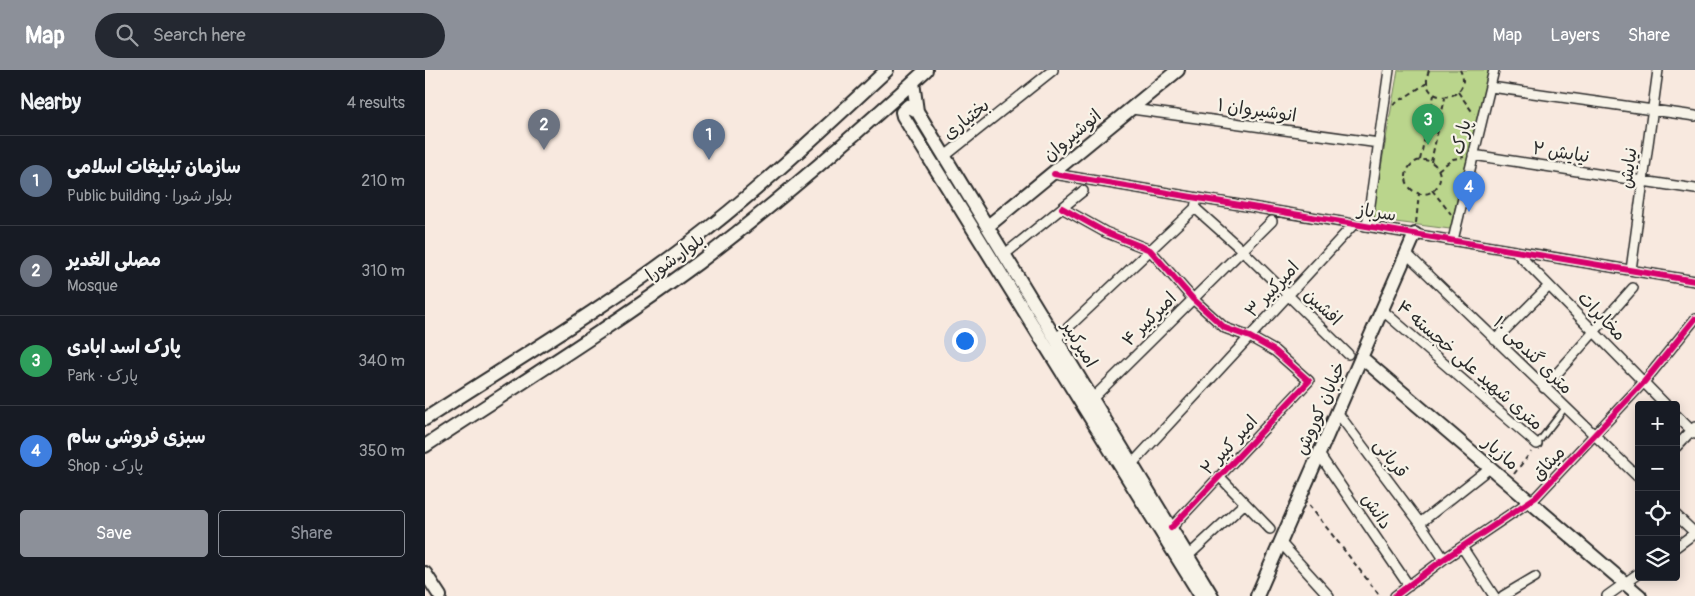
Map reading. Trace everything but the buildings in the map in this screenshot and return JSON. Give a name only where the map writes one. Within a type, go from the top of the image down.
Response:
[{"type":"main road","name":"بلوار شورا","points":[[425,418],[624,290],[687,246],[753,193],[887,70]]},
{"type":"main road","name":"بلوار شورا","points":[[425,446],[634,308],[697,263],[766,210],[925,70]]},
{"type":"main road","name":"انوشیروان","points":[[988,226],[1054,174],[1178,70]]},
{"type":"main road","points":[[913,82],[917,111]]},
{"type":"main road","points":[[907,122],[903,116],[904,108],[912,106],[917,111]]},
{"type":"main road","points":[[881,110],[907,122]]},
{"type":"main road","name":"امیرکبیر","points":[[917,111],[1132,464],[1142,489],[1171,528],[1213,596]]},
{"type":"main road","name":"امیرکبیر","points":[[907,122],[1142,489],[1201,596]]},
{"type":"main road","name":"خیابان کوروش","points":[[1257,596],[1415,234]]},
{"type":"main road","name":"مازیار","points":[[1361,357],[1640,596]]},
{"type":"main road","points":[[425,573],[440,596]]},
{"type":"street","name":"بختیاری","points":[[945,156],[1053,70]]},
{"type":"street","points":[[1367,226],[1387,70]]},
{"type":"street","name":"پارک","points":[[1453,240],[1494,70]]},
{"type":"street","name":"نیایش","points":[[1631,270],[1658,70]]},
{"type":"street","points":[[1491,87],[1695,116]]},
{"type":"street","name":"انوشیروان ۱","points":[[1132,109],[1379,143]]},
{"type":"street","name":"نیایش ۲","points":[[1473,155],[1695,189]]},
{"type":"street","name":"سرباز","points":[[1054,174],[1695,281]]},
{"type":"street","points":[[1005,254],[1083,191]]},
{"type":"street","points":[[1056,339],[1195,208],[1197,198]]},
{"type":"street","points":[[1062,208],[1105,232],[1150,250],[1193,299],[1225,328],[1250,337]]},
{"type":"street","name":"افشین","points":[[1195,208],[1242,250],[1348,354]]},
{"type":"street","name":"امیرکبیر ۴","points":[[1093,399],[1272,221]]},
{"type":"street","name":"امیرکبیر ۳","points":[[1132,464],[1354,224]]},
{"type":"street","name":"مخابرات","points":[[1515,251],[1663,401]]},
{"type":"street","name":"۱۰ متری گندمی","points":[[1407,253],[1544,388],[1635,474]]},
{"type":"street","points":[[1495,340],[1549,286]]},
{"type":"street","points":[[1544,388],[1633,288]]},
{"type":"street","name":"۴ متری شهید علی خجسته","points":[[1382,310],[1537,444]]},
{"type":"street","name":"میثاق","points":[[1395,596],[1461,547],[1537,497],[1644,382],[1695,319]]},
{"type":"street","name":"امیر کبیر ۲","points":[[1171,528],[1309,381],[1275,352],[1250,337]]},
{"type":"street","name":"قربانی","points":[[1337,412],[1420,523],[1444,559]]},
{"type":"street","points":[[1677,446],[1694,431],[1680,419]]},
{"type":"street","name":"دانش","points":[[1319,454],[1409,586]]},
{"type":"street","points":[[1420,523],[1491,467]]},
{"type":"street","points":[[1220,477],[1270,529]]},
{"type":"street","points":[[1188,556],[1245,503]]},
{"type":"street","points":[[1680,519],[1695,533],[1680,544]]},
{"type":"street","points":[[1281,542],[1329,596]]},
{"type":"street","points":[[1461,547],[1494,596]]},
{"type":"street","points":[[1503,596],[1535,577]]},
{"type":"street","points":[[1607,596],[1635,577]]},
{"type":"lane","points":[[1537,444],[1565,408]]},
{"type":"path","points":[[1420,160],[1434,95],[1427,83],[1429,70]]},
{"type":"path","points":[[1434,95],[1451,97],[1458,92],[1463,84],[1460,70]]},
{"type":"path","points":[[1383,112],[1427,83]]},
{"type":"path","points":[[1458,92],[1481,125]]},
{"type":"path","points":[[1431,162],[1445,97]]},
{"type":"path","points":[[1438,170],[1453,159],[1473,155]]},
{"type":"path","points":[[1420,160],[1431,162],[1438,170],[1439,182],[1432,190],[1419,193],[1411,189],[1406,177],[1410,165],[1420,160]]},
{"type":"path","points":[[1432,190],[1457,222]]},
{"type":"path","points":[[1415,234],[1419,193]]},
{"type":"path","points":[[1508,482],[1537,444]]},
{"type":"path","points":[[1301,494],[1380,596]]},
{"type":"green space","points":[[1398,70],[1489,70],[1450,229],[1372,219]]},
{"type":"cycle path","points":[[1054,174],[1695,281]]},
{"type":"cycle path","points":[[1062,208],[1105,232],[1150,250],[1193,299],[1225,328],[1250,337],[1275,351],[1309,381],[1171,528]]},
{"type":"cycle path","points":[[1395,596],[1444,559],[1536,497],[1644,382],[1695,319]]},
{"type":"place","name":"پارک اسد ابادی","points":[[1428,145]]},
{"type":"place","name":"مصلی الغدیر","points":[[544,150]]},
{"type":"place","name":"سازمان تبلیغات اسلامی","points":[[709,160]]},
{"type":"place","name":"سبزی فروشی سام","points":[[1469,212]]}]
